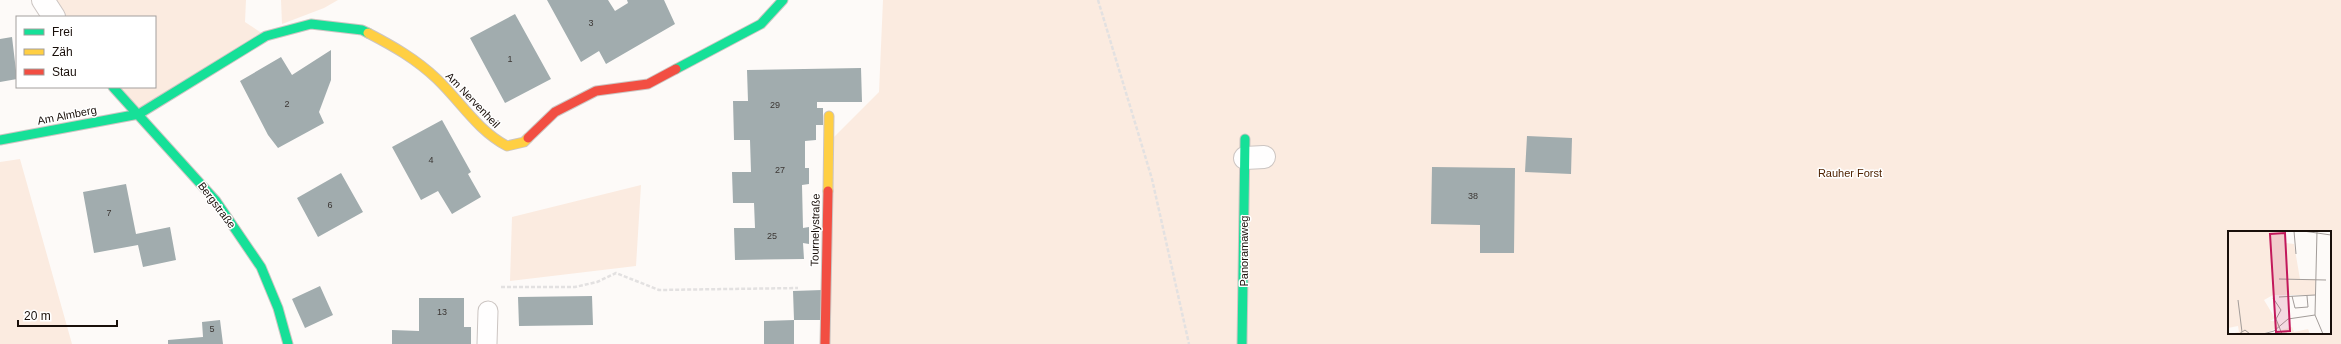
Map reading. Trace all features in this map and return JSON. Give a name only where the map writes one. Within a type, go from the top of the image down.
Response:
[{"type":"street","points":[[43,0],[53,16]]},
{"type":"street","name":"Am Nervenheil","points":[[139,114],[266,36],[311,24],[362,30],[405,52],[437,79],[490,137],[507,146],[524,142],[555,112],[596,91],[648,84],[754,28],[761,24],[783,0]]},
{"type":"street","name":"Bergstraße","points":[[114,88],[216,201],[261,267],[278,308],[288,344]]},
{"type":"street","name":"Am Almberg","points":[[0,140],[139,114]]},
{"type":"street","name":"Tournelystraße","points":[[825,344],[829,116]]},
{"type":"street","name":"Panoramaweg","points":[[1242,344],[1251,151]]},
{"type":"lane","points":[[487,344],[488,311]]},
{"type":"path","points":[[1098,0],[1152,179],[1189,344]]},
{"type":"path","points":[[488,311],[494,287],[575,287],[597,282],[616,273],[659,290],[826,288]]},
{"type":"green space","points":[[43,0],[246,0],[245,22],[266,36],[139,114],[114,88],[156,88],[156,16],[53,16]]},
{"type":"green space","points":[[281,0],[338,0],[324,8],[282,24]]},
{"type":"green space","name":"Rauher Forst","points":[[883,0],[2341,0],[2341,344],[825,344],[828,143],[879,92]]},
{"type":"green space","points":[[20,159],[72,344],[0,344],[0,162]]},
{"type":"green space","points":[[641,185],[636,266],[510,281],[512,217]]},
{"type":"building","points":[[547,0],[608,0],[615,11],[628,3],[627,0],[664,0],[675,24],[606,64],[599,51],[581,62]]},
{"type":"building","points":[[515,14],[551,79],[505,103],[470,38]]},
{"type":"building","points":[[12,37],[16,79],[0,82],[0,39]]},
{"type":"building","points":[[331,50],[331,80],[319,112],[324,123],[278,148],[268,135],[240,81],[281,57],[292,75]]},
{"type":"building","points":[[861,68],[862,102],[817,102],[817,108],[823,108],[823,125],[816,125],[816,140],[805,141],[805,168],[809,168],[809,184],[802,185],[803,228],[809,227],[809,244],[803,243],[804,259],[735,260],[734,228],[755,228],[754,203],[733,203],[732,172],[751,172],[750,140],[734,140],[733,101],[748,101],[747,70]]},
{"type":"building","points":[[442,120],[471,172],[468,174],[481,197],[452,214],[438,191],[421,200],[392,147]]},
{"type":"building","points":[[1527,136],[1572,138],[1571,174],[1525,172]]},
{"type":"building","points":[[1432,167],[1515,168],[1514,253],[1480,253],[1480,225],[1431,224]]},
{"type":"building","points":[[341,173],[363,212],[318,237],[297,198]]},
{"type":"building","points":[[126,184],[136,234],[170,227],[176,260],[143,267],[138,245],[94,253],[83,192]]},
{"type":"building","points":[[320,286],[333,315],[305,328],[292,299]]},
{"type":"building","points":[[822,290],[822,320],[794,320],[793,291]]},
{"type":"building","points":[[592,296],[593,325],[519,326],[518,297]]},
{"type":"building","points":[[419,298],[464,298],[464,327],[471,327],[471,344],[392,344],[392,330],[419,331]]},
{"type":"building","points":[[220,320],[223,344],[168,344],[168,340],[203,337],[202,322]]},
{"type":"building","points":[[794,320],[794,344],[764,344],[764,321]]},
{"type":"traffic: fast","points":[[676,69],[761,24],[783,0]]},
{"type":"traffic: fast","points":[[0,140],[139,114],[266,36],[311,24],[362,30],[368,33]]},
{"type":"traffic: fast","points":[[114,88],[216,201],[261,267],[278,308],[288,344]]},
{"type":"traffic: fast","points":[[1242,344],[1245,139]]},
{"type":"traffic: slow","points":[[368,33],[404,53],[421,65],[446,88],[478,124],[496,139],[507,146],[524,142],[528,138]]},
{"type":"traffic: slow","points":[[828,191],[829,116]]},
{"type":"traffic: jam","points":[[528,138],[555,112],[596,91],[648,84],[676,69]]},
{"type":"traffic: jam","points":[[825,344],[828,191]]}]
